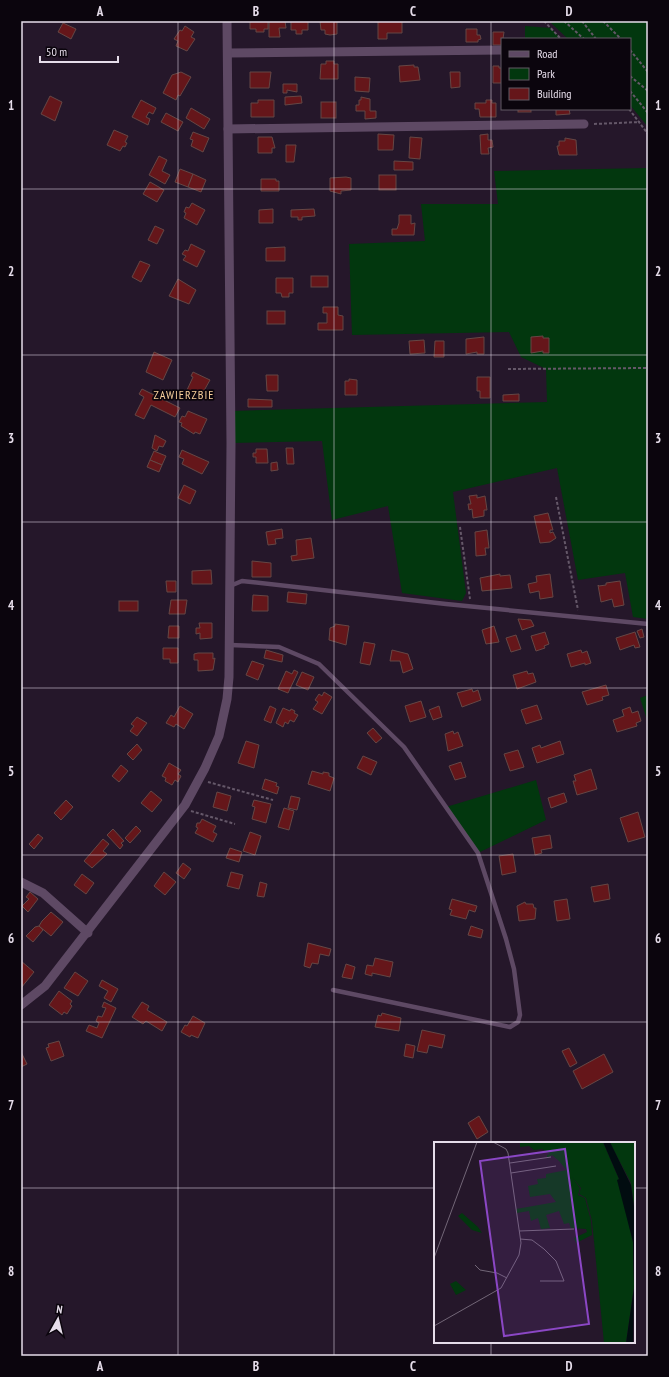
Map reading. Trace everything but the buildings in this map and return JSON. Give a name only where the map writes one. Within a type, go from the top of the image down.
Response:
[{"type":"street","points":[[21,1005],[45,986],[88,933],[182,809],[199,779],[222,724],[228,692],[230,645],[231,443],[228,21]]},
{"type":"street","points":[[228,53],[501,50]]},
{"type":"street","points":[[228,129],[584,124]]},
{"type":"street","points":[[21,882],[43,893],[88,933]]},
{"type":"lane","points":[[230,586],[242,581],[648,624]]},
{"type":"lane","points":[[230,645],[279,647],[319,664],[404,747],[478,853],[506,939],[514,969],[520,1015],[518,1022],[510,1027],[333,990]]},
{"type":"path","points":[[544,21],[560,38]]},
{"type":"path","points":[[564,21],[583,38]]},
{"type":"path","points":[[582,21],[595,38]]},
{"type":"path","points":[[602,21],[620,38]]},
{"type":"path","points":[[631,51],[648,72]]},
{"type":"path","points":[[631,77],[648,91]]},
{"type":"path","points":[[631,92],[648,113]]},
{"type":"path","points":[[630,110],[648,134]]},
{"type":"path","points":[[584,124],[640,122]]},
{"type":"path","points":[[508,369],[648,368]]},
{"type":"path","points":[[556,498],[579,617]]},
{"type":"path","points":[[460,527],[471,606]]},
{"type":"path","points":[[199,779],[273,800]]},
{"type":"path","points":[[182,809],[235,824]]},
{"type":"green space","points":[[549,21],[648,21],[648,127],[631,106],[631,38],[567,38]]},
{"type":"green space","points":[[525,26],[551,28],[560,38],[525,38]]},
{"type":"green space","points":[[648,168],[648,619],[633,617],[625,573],[578,580],[557,468],[453,492],[466,593],[462,601],[402,593],[388,506],[332,520],[322,441],[231,443],[231,411],[547,402],[546,369],[521,357],[509,332],[352,335],[349,244],[425,241],[421,204],[498,204],[494,171]]},
{"type":"green space","points":[[648,695],[648,723],[640,698]]},
{"type":"green space","points":[[536,780],[546,820],[478,853],[446,807]]},
{"type":"district","name":"ZAWIERZBIE","points":[[184,394]]}]
